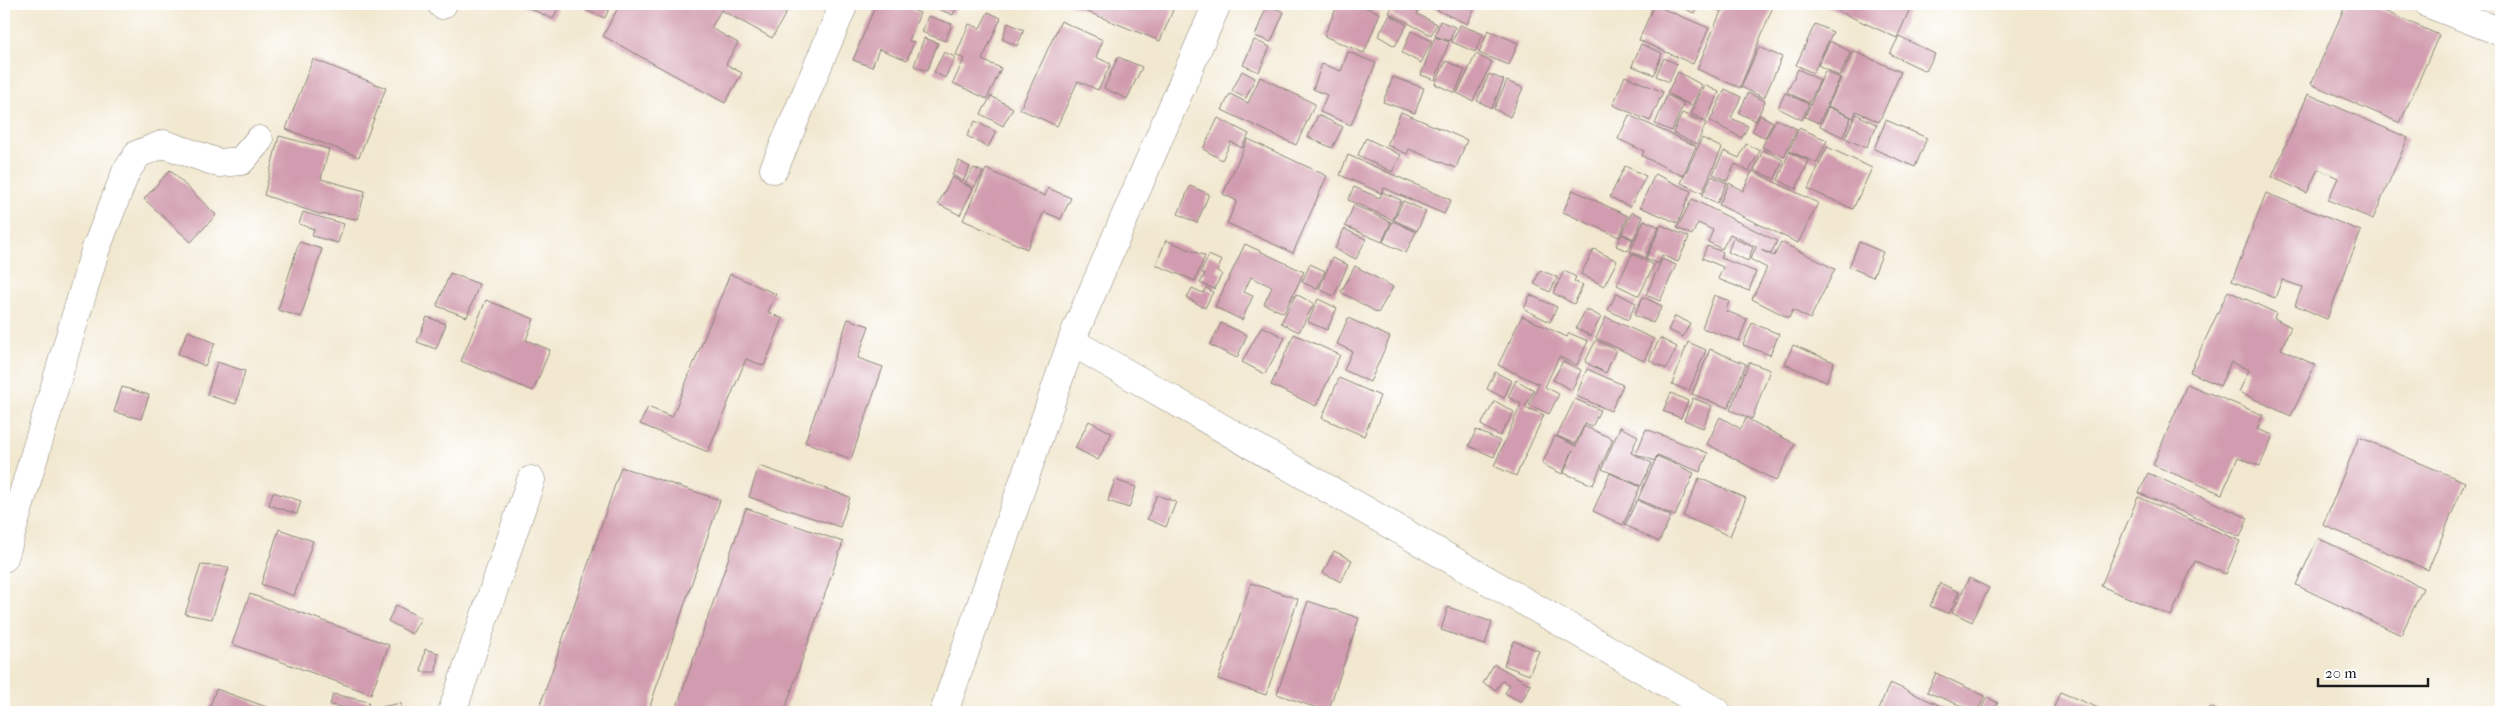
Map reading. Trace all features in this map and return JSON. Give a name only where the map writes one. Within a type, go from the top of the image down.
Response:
[{"type":"street","points":[[774,169],[844,4]]},
{"type":"street","points":[[944,712],[1072,342],[1217,4]]},
{"type":"street","points":[[2428,4],[2501,32]]},
{"type":"street","points":[[4,558],[95,251],[126,172],[138,154],[164,144],[219,163],[240,161],[259,140]]},
{"type":"street","points":[[1072,342],[1717,712]]},
{"type":"street","points":[[452,712],[532,480]]},
{"type":"building","points":[[521,4],[560,4],[553,19]]},
{"type":"building","points":[[587,4],[611,4],[605,18],[585,10]]},
{"type":"building","points":[[620,4],[791,4],[772,38],[721,10],[711,28],[738,43],[726,64],[742,73],[725,103],[603,36]]},
{"type":"building","points":[[876,4],[898,4],[920,13],[909,41],[914,42],[907,60],[879,49],[872,67],[853,60]]},
{"type":"building","points":[[940,4],[958,4],[953,15],[938,9]]},
{"type":"building","points":[[1068,4],[1159,4],[1173,10],[1160,41]]},
{"type":"building","points":[[1338,4],[1356,4],[1380,13],[1364,53],[1324,36]]},
{"type":"building","points":[[1393,4],[1417,4],[1421,6],[1417,14],[1437,24],[1431,35],[1389,13]]},
{"type":"building","points":[[1424,4],[1477,4],[1467,24]]},
{"type":"building","points":[[1674,4],[1698,4],[1694,13]]},
{"type":"building","points":[[1702,4],[1723,4],[1720,11]]},
{"type":"building","points":[[1724,4],[1774,4],[1740,88],[1697,69]]},
{"type":"building","points":[[1823,4],[1912,4],[1897,38]]},
{"type":"building","points":[[2346,4],[2368,4],[2439,35],[2400,123],[2311,84]]},
{"type":"building","points":[[1267,5],[1284,12],[1271,42],[1255,36]]},
{"type":"building","points":[[1654,5],[1709,28],[1693,64],[1639,40]]},
{"type":"building","points":[[988,12],[1001,18],[982,60],[1001,68],[987,99],[953,83],[964,59],[956,55],[969,24],[980,28]]},
{"type":"building","points":[[1390,15],[1407,25],[1395,46],[1378,36]]},
{"type":"building","points":[[928,16],[952,24],[945,41],[922,32]]},
{"type":"building","points":[[1061,21],[1103,40],[1096,57],[1111,64],[1098,90],[1078,81],[1057,126],[1020,109]]},
{"type":"building","points":[[1440,21],[1455,27],[1450,41],[1435,36]]},
{"type":"building","points":[[1008,23],[1024,30],[1017,46],[1002,39]]},
{"type":"building","points":[[1815,24],[1833,32],[1813,73],[1796,65]]},
{"type":"building","points":[[1460,25],[1483,34],[1475,52],[1452,42]]},
{"type":"building","points":[[1488,30],[1518,43],[1509,65],[1479,53]]},
{"type":"building","points":[[1411,31],[1432,41],[1421,63],[1402,53]]},
{"type":"building","points":[[1899,36],[1935,54],[1926,71],[1890,54]]},
{"type":"building","points":[[1435,37],[1449,42],[1435,80],[1421,75]]},
{"type":"building","points":[[924,38],[938,43],[927,71],[914,66]]},
{"type":"building","points":[[1254,40],[1270,47],[1259,72],[1243,65]]},
{"type":"building","points":[[1830,41],[1851,52],[1839,76],[1818,65]]},
{"type":"building","points":[[1641,44],[1662,53],[1654,75],[1632,66]]},
{"type":"building","points":[[1759,47],[1782,57],[1764,98],[1741,87]]},
{"type":"building","points":[[1853,51],[1901,72],[1879,122],[1856,111],[1854,118],[1828,106]]},
{"type":"building","points":[[944,52],[955,57],[945,78],[934,72]]},
{"type":"building","points":[[1348,52],[1376,63],[1351,125],[1320,112],[1327,95],[1313,89],[1322,64],[1341,71]]},
{"type":"building","points":[[1476,54],[1492,62],[1473,101],[1457,93]]},
{"type":"building","points":[[1118,57],[1142,67],[1127,99],[1104,88]]},
{"type":"building","points":[[1664,58],[1677,64],[1669,82],[1656,76]]},
{"type":"building","points":[[313,59],[386,88],[359,157],[286,129]]},
{"type":"building","points":[[1446,61],[1465,70],[1455,93],[1435,84]]},
{"type":"building","points":[[1798,69],[1820,80],[1809,103],[1787,92]]},
{"type":"building","points":[[1242,71],[1255,78],[1246,98],[1232,91]]},
{"type":"building","points":[[1825,71],[1840,78],[1819,123],[1805,117]]},
{"type":"building","points":[[1678,72],[1702,85],[1692,106],[1667,93]]},
{"type":"building","points":[[1489,74],[1504,80],[1492,108],[1477,101]]},
{"type":"building","points":[[1625,76],[1663,92],[1650,121],[1613,105]]},
{"type":"building","points":[[1260,77],[1315,104],[1296,145],[1222,110],[1230,94],[1248,103]]},
{"type":"building","points":[[1393,77],[1424,88],[1415,113],[1383,102]]},
{"type":"building","points":[[1507,81],[1523,88],[1510,117],[1494,109]]},
{"type":"building","points":[[1704,85],[1719,92],[1706,121],[1691,114]]},
{"type":"building","points":[[1725,89],[1741,97],[1731,118],[1748,126],[1742,138],[1710,121]]},
{"type":"building","points":[[1748,93],[1765,101],[1756,121],[1739,113]]},
{"type":"building","points":[[1785,93],[1809,104],[1802,120],[1778,108]]},
{"type":"building","points":[[2308,94],[2408,138],[2373,219],[2328,200],[2338,178],[2318,169],[2307,193],[2272,177]]},
{"type":"building","points":[[1667,95],[1684,103],[1672,131],[1655,124]]},
{"type":"building","points":[[991,96],[1013,108],[1003,126],[981,114]]},
{"type":"building","points":[[1828,107],[1851,117],[1843,137],[1820,126]]},
{"type":"building","points":[[1401,112],[1467,140],[1456,168],[1409,149],[1407,154],[1387,145]]},
{"type":"building","points":[[1682,113],[1706,123],[1697,144],[1673,133]]},
{"type":"building","points":[[1856,114],[1877,125],[1866,148],[1845,138]]},
{"type":"building","points":[[1318,115],[1343,127],[1332,148],[1308,137]]},
{"type":"building","points":[[1629,115],[1696,146],[1683,176],[1642,156],[1644,151],[1618,139]]},
{"type":"building","points":[[1760,115],[1773,122],[1765,138],[1752,131]]},
{"type":"building","points":[[1218,118],[1249,134],[1242,148],[1231,142],[1222,160],[1203,149]]},
{"type":"building","points":[[1776,119],[1797,129],[1784,157],[1762,147]]},
{"type":"building","points":[[1886,120],[1927,138],[1915,167],[1874,149]]},
{"type":"building","points":[[975,121],[996,132],[988,147],[967,136]]},
{"type":"building","points":[[1799,128],[1827,140],[1817,163],[1789,151]]},
{"type":"building","points":[[279,136],[329,149],[321,179],[365,191],[358,219],[319,214],[264,195]]},
{"type":"building","points":[[1366,138],[1401,155],[1392,172],[1358,155]]},
{"type":"building","points":[[1702,138],[1722,148],[1702,193],[1681,183]]},
{"type":"building","points":[[1248,139],[1327,176],[1293,253],[1227,223],[1237,201],[1223,194]]},
{"type":"building","points":[[1746,144],[1760,151],[1749,171],[1735,164],[1727,181],[1713,174],[1724,151],[1739,158]]},
{"type":"building","points":[[1827,147],[1872,168],[1853,209],[1808,189]]},
{"type":"building","points":[[1763,150],[1783,160],[1775,179],[1754,170]]},
{"type":"building","points":[[1789,152],[1809,161],[1796,189],[1778,180]]},
{"type":"building","points":[[1348,155],[1451,200],[1444,214],[1384,188],[1381,193],[1340,175]]},
{"type":"building","points":[[959,161],[970,167],[963,181],[952,175]]},
{"type":"building","points":[[1625,166],[1646,176],[1630,207],[1610,197]]},
{"type":"building","points":[[974,168],[983,172],[974,188],[965,183]]},
{"type":"building","points":[[986,169],[1045,196],[1048,188],[1071,198],[1061,219],[1044,212],[1027,249],[963,220]]},
{"type":"building","points":[[170,170],[216,215],[191,242],[144,199]]},
{"type":"building","points":[[1752,171],[1818,203],[1798,243],[1719,205],[1729,183],[1743,191]]},
{"type":"building","points":[[1655,174],[1691,191],[1678,223],[1640,207]]},
{"type":"building","points":[[1712,176],[1727,183],[1717,203],[1702,196]]},
{"type":"building","points":[[952,177],[973,189],[960,215],[938,204]]},
{"type":"building","points":[[1190,186],[1209,194],[1197,223],[1178,214]]},
{"type":"building","points":[[1354,187],[1380,198],[1382,192],[1401,200],[1393,220],[1348,200]]},
{"type":"building","points":[[1573,190],[1628,216],[1619,237],[1563,212]]},
{"type":"building","points":[[2266,193],[2361,231],[2327,319],[2295,305],[2302,287],[2282,280],[2275,298],[2232,281]]},
{"type":"building","points":[[1692,199],[1777,241],[1771,254],[1761,250],[1774,256],[1781,242],[1835,269],[1810,319],[1793,310],[1789,318],[1752,299],[1767,268],[1750,259],[1756,247],[1730,234],[1722,249],[1708,242],[1713,230],[1698,223],[1692,235],[1677,228]]},
{"type":"building","points":[[1403,201],[1426,211],[1417,231],[1394,220]]},
{"type":"building","points":[[1354,205],[1391,222],[1382,242],[1345,226]]},
{"type":"building","points":[[303,212],[344,224],[338,243],[312,236],[314,229],[299,224]]},
{"type":"building","points":[[1632,212],[1643,217],[1634,239],[1622,234]]},
{"type":"building","points":[[1644,220],[1659,227],[1645,258],[1630,252]]},
{"type":"building","points":[[1393,221],[1416,232],[1406,253],[1383,242]]},
{"type":"building","points":[[1661,225],[1689,237],[1678,262],[1662,255],[1658,264],[1646,259]]},
{"type":"building","points":[[1344,229],[1366,239],[1356,259],[1335,249]]},
{"type":"building","points":[[1622,234],[1633,240],[1628,251],[1616,246]]},
{"type":"building","points":[[1733,238],[1753,247],[1748,261],[1728,252]]},
{"type":"building","points":[[1166,240],[1205,256],[1195,281],[1156,265]]},
{"type":"building","points":[[299,242],[322,249],[301,317],[278,310]]},
{"type":"building","points":[[1859,242],[1883,252],[1873,277],[1849,267]]},
{"type":"building","points":[[1245,244],[1304,272],[1284,313],[1264,304],[1272,287],[1251,277],[1244,292],[1253,296],[1242,320],[1215,307]]},
{"type":"building","points":[[1707,246],[1723,252],[1721,258],[1756,272],[1749,291],[1718,279],[1723,267],[1702,258]]},
{"type":"building","points":[[1594,249],[1617,261],[1604,286],[1581,274]]},
{"type":"building","points":[[1632,254],[1654,265],[1639,296],[1617,285]]},
{"type":"building","points":[[1209,255],[1222,261],[1217,271],[1222,274],[1214,289],[1200,283],[1205,274],[1201,272]]},
{"type":"building","points":[[1332,258],[1348,265],[1334,296],[1319,289]]},
{"type":"building","points":[[1662,259],[1676,265],[1660,301],[1646,295]]},
{"type":"building","points":[[1310,264],[1325,271],[1317,289],[1302,282]]},
{"type":"building","points":[[1355,266],[1393,287],[1378,313],[1341,292]]},
{"type":"building","points":[[1540,270],[1557,277],[1550,292],[1534,284]]},
{"type":"building","points":[[1564,271],[1576,277],[1574,281],[1583,285],[1574,304],[1553,293]]},
{"type":"building","points":[[450,273],[479,284],[467,317],[437,306]]},
{"type":"building","points":[[730,274],[776,294],[768,312],[783,319],[764,366],[746,359],[708,452],[640,424],[648,407],[672,417]]},
{"type":"building","points":[[1192,288],[1203,293],[1206,288],[1213,292],[1205,308],[1187,298]]},
{"type":"building","points":[[2228,291],[2276,313],[2274,318],[2291,327],[2281,349],[2315,365],[2291,416],[2239,392],[2249,370],[2231,362],[2220,386],[2190,372]]},
{"type":"building","points":[[1617,293],[1636,303],[1628,320],[1608,310]]},
{"type":"building","points":[[1296,294],[1314,304],[1299,332],[1281,323]]},
{"type":"building","points":[[1530,295],[1557,307],[1550,322],[1524,309]]},
{"type":"building","points":[[1714,295],[1729,301],[1726,311],[1747,319],[1739,341],[1702,328]]},
{"type":"building","points":[[1643,297],[1662,306],[1653,323],[1634,315]]},
{"type":"building","points":[[1318,299],[1337,308],[1327,330],[1308,322]]},
{"type":"building","points":[[486,300],[534,319],[526,340],[550,350],[533,391],[461,361]]},
{"type":"building","points":[[1586,309],[1601,317],[1591,336],[1576,328]]},
{"type":"building","points":[[1522,316],[1567,337],[1569,333],[1588,341],[1577,365],[1559,357],[1545,387],[1559,394],[1549,414],[1529,405],[1539,384],[1498,365]]},
{"type":"building","points":[[1675,316],[1690,323],[1683,337],[1668,330]]},
{"type":"building","points":[[427,317],[446,324],[436,349],[417,342]]},
{"type":"building","points":[[1606,317],[1654,339],[1644,361],[1596,338]]},
{"type":"building","points":[[1348,318],[1390,337],[1370,382],[1344,370],[1352,351],[1337,344]]},
{"type":"building","points":[[848,319],[869,326],[858,358],[883,367],[851,459],[805,442]]},
{"type":"building","points":[[1221,323],[1247,335],[1237,358],[1210,345]]},
{"type":"building","points":[[1752,323],[1779,334],[1770,355],[1743,345]]},
{"type":"building","points":[[1262,326],[1285,338],[1265,374],[1242,362]]},
{"type":"building","points":[[188,331],[215,343],[205,366],[178,354]]},
{"type":"building","points":[[1294,334],[1340,355],[1316,406],[1271,385]]},
{"type":"building","points":[[1660,338],[1677,347],[1666,369],[1649,360]]},
{"type":"building","points":[[1596,340],[1616,350],[1606,373],[1585,362]]},
{"type":"building","points":[[1688,342],[1706,350],[1689,391],[1672,384]]},
{"type":"building","points":[[1793,345],[1834,362],[1826,382],[1785,364]]},
{"type":"building","points":[[1710,349],[1746,364],[1728,408],[1692,394]]},
{"type":"building","points":[[1563,361],[1581,370],[1572,390],[1553,380]]},
{"type":"building","points":[[217,362],[245,371],[236,404],[207,395]]},
{"type":"building","points":[[1749,362],[1770,370],[1752,419],[1730,410]]},
{"type":"building","points":[[1587,369],[1623,385],[1611,411],[1576,396]]},
{"type":"building","points":[[1495,372],[1512,381],[1504,398],[1487,389]]},
{"type":"building","points":[[1339,378],[1380,396],[1364,436],[1322,418]]},
{"type":"building","points":[[1516,380],[1534,390],[1525,407],[1544,415],[1516,476],[1494,466],[1521,404],[1508,397]]},
{"type":"building","points":[[2187,384],[2263,415],[2257,429],[2273,435],[2260,466],[2238,457],[2222,494],[2153,465]]},
{"type":"building","points":[[122,387],[149,395],[141,419],[114,412]]},
{"type":"building","points":[[1671,393],[1688,401],[1681,418],[1663,411]]},
{"type":"building","points":[[1693,398],[1712,406],[1703,428],[1684,420]]},
{"type":"building","points":[[1575,399],[1600,410],[1592,427],[1585,424],[1575,444],[1557,436]]},
{"type":"building","points":[[1495,401],[1514,412],[1500,436],[1481,425]]},
{"type":"building","points":[[1720,417],[1741,429],[1746,418],[1795,444],[1776,481],[1707,444]]},
{"type":"building","points":[[1089,421],[1112,433],[1098,460],[1075,448]]},
{"type":"building","points":[[1584,426],[1613,439],[1593,485],[1564,473],[1573,450],[1562,474],[1542,464],[1555,436],[1576,446]]},
{"type":"building","points":[[1620,427],[1638,436],[1631,453],[1652,463],[1641,486],[1602,469]]},
{"type":"building","points":[[1646,429],[1708,453],[1700,472],[1657,455],[1655,461],[1636,454]]},
{"type":"building","points":[[1476,430],[1500,441],[1494,457],[1469,446]]},
{"type":"building","points":[[2359,437],[2465,482],[2428,570],[2323,525]]},
{"type":"building","points":[[1657,456],[1694,473],[1675,516],[1638,499]]},
{"type":"building","points":[[759,466],[850,497],[840,527],[749,497]]},
{"type":"building","points":[[621,467],[720,500],[648,712],[538,712]]},
{"type":"building","points":[[1610,473],[1640,487],[1623,525],[1593,511]]},
{"type":"building","points":[[2148,473],[2248,518],[2240,537],[2139,493]]},
{"type":"building","points":[[1699,478],[1746,498],[1730,536],[1683,516]]},
{"type":"building","points":[[1115,480],[1136,487],[1129,508],[1108,501]]},
{"type":"building","points":[[273,492],[301,501],[297,514],[269,505]]},
{"type":"building","points":[[1157,495],[1176,502],[1166,527],[1147,519]]},
{"type":"building","points":[[2138,497],[2240,541],[2226,574],[2195,561],[2171,616],[2101,586]]},
{"type":"building","points":[[1637,500],[1671,516],[1659,542],[1625,525]]},
{"type":"building","points":[[746,508],[843,542],[784,712],[675,712]]},
{"type":"building","points":[[279,529],[313,541],[294,596],[261,584]]},
{"type":"building","points":[[2318,538],[2423,588],[2401,635],[2296,585]]},
{"type":"building","points":[[1334,551],[1352,560],[1341,582],[1323,573]]},
{"type":"building","points":[[201,565],[229,567],[212,619],[185,614]]},
{"type":"building","points":[[1969,578],[1989,588],[1972,622],[1952,612]]},
{"type":"building","points":[[1251,583],[1298,599],[1266,695],[1218,679]]},
{"type":"building","points":[[1940,583],[1959,592],[1949,614],[1930,606]]},
{"type":"building","points":[[250,594],[389,645],[371,694],[232,644]]},
{"type":"building","points":[[1308,601],[1359,618],[1328,712],[1277,694]]},
{"type":"building","points":[[396,605],[421,618],[412,634],[388,621]]},
{"type":"building","points":[[1448,607],[1492,622],[1485,645],[1441,630]]},
{"type":"building","points":[[1514,641],[1539,651],[1529,675],[1504,665]]},
{"type":"building","points":[[425,649],[438,653],[436,672],[421,672]]},
{"type":"building","points":[[1494,664],[1531,685],[1521,702],[1505,693],[1510,685],[1502,681],[1496,690],[1483,683]]},
{"type":"building","points":[[1936,673],[1985,696],[1977,712],[1927,692]]},
{"type":"building","points":[[1890,683],[1954,712],[1877,712]]},
{"type":"building","points":[[216,689],[281,712],[208,712]]},
{"type":"building","points":[[2060,692],[2108,712],[2067,712],[2054,707]]},
{"type":"building","points":[[333,694],[369,702],[366,712],[330,705]]},
{"type":"building","points":[[1987,697],[1998,703],[1993,712],[1980,712]]},
{"type":"building","points":[[401,703],[401,712],[381,712],[381,707]]},
{"type":"building","points":[[2210,707],[2222,712],[2207,712]]}]
